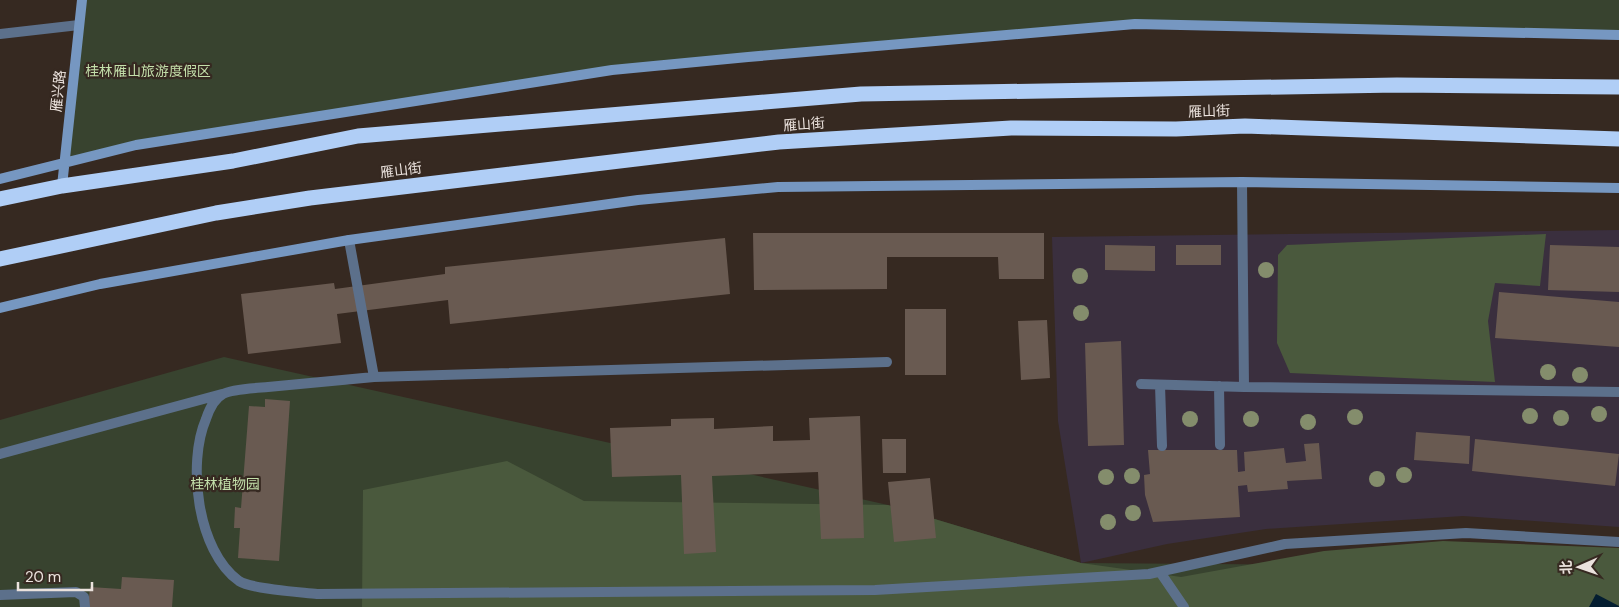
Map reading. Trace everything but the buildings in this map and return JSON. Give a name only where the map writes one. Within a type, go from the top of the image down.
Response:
[{"type":"highway","name":"雁山街","points":[[0,200],[62,186],[233,161],[358,136],[861,94],[1397,84],[1619,87]]},
{"type":"highway","name":"雁山街","points":[[0,259],[216,213],[310,198],[779,142],[1010,128],[1176,129],[1246,126],[1619,139]]},
{"type":"street","name":"雁兴路","points":[[62,186],[82,0]]},
{"type":"street","points":[[0,34],[79,25]]},
{"type":"street","points":[[0,179],[136,145],[612,70],[1125,25],[1619,35]]},
{"type":"street","points":[[1242,182],[1244,387]]},
{"type":"street","points":[[0,308],[100,284],[349,240],[638,200],[778,187],[1242,182],[1619,188]]},
{"type":"street","points":[[349,240],[374,377]]},
{"type":"street","points":[[0,454],[245,389],[374,377],[888,362]]},
{"type":"street","points":[[1141,384],[1619,392]]},
{"type":"street","points":[[1160,385],[1162,446]]},
{"type":"street","points":[[1219,386],[1220,445]]},
{"type":"street","points":[[223,394],[210,410],[200,437],[196,478],[199,505],[206,532],[220,560],[240,582],[268,588],[317,594],[875,590],[1149,574],[1285,544],[1466,533],[1619,542]]},
{"type":"street","points":[[1160,572],[1184,607]]},
{"type":"street","points":[[0,595],[76,592],[84,597],[85,607]]},
{"type":"shaded area","points":[[1619,230],[1619,527],[1463,516],[1266,529],[1167,544],[1081,563],[1058,421],[1052,237]]},
{"type":"green space","name":"桂林雁山旅游度假区","points":[[82,0],[1619,0],[1619,35],[1135,24],[612,70],[136,145],[64,163]]},
{"type":"green space","points":[[1546,234],[1540,286],[1495,283],[1488,321],[1495,382],[1290,373],[1277,343],[1278,255],[1287,245]]},
{"type":"green space","name":"桂林植物园","points":[[224,357],[888,505],[1081,563],[1619,567],[1619,607],[0,607],[0,420]]},
{"type":"green space","points":[[507,461],[584,501],[888,505],[1081,563],[1181,577],[1324,551],[1443,541],[1619,548],[1619,607],[362,607],[363,490]]},
{"type":"water","points":[[1596,594],[1619,606],[1619,607],[1589,607]]}]
